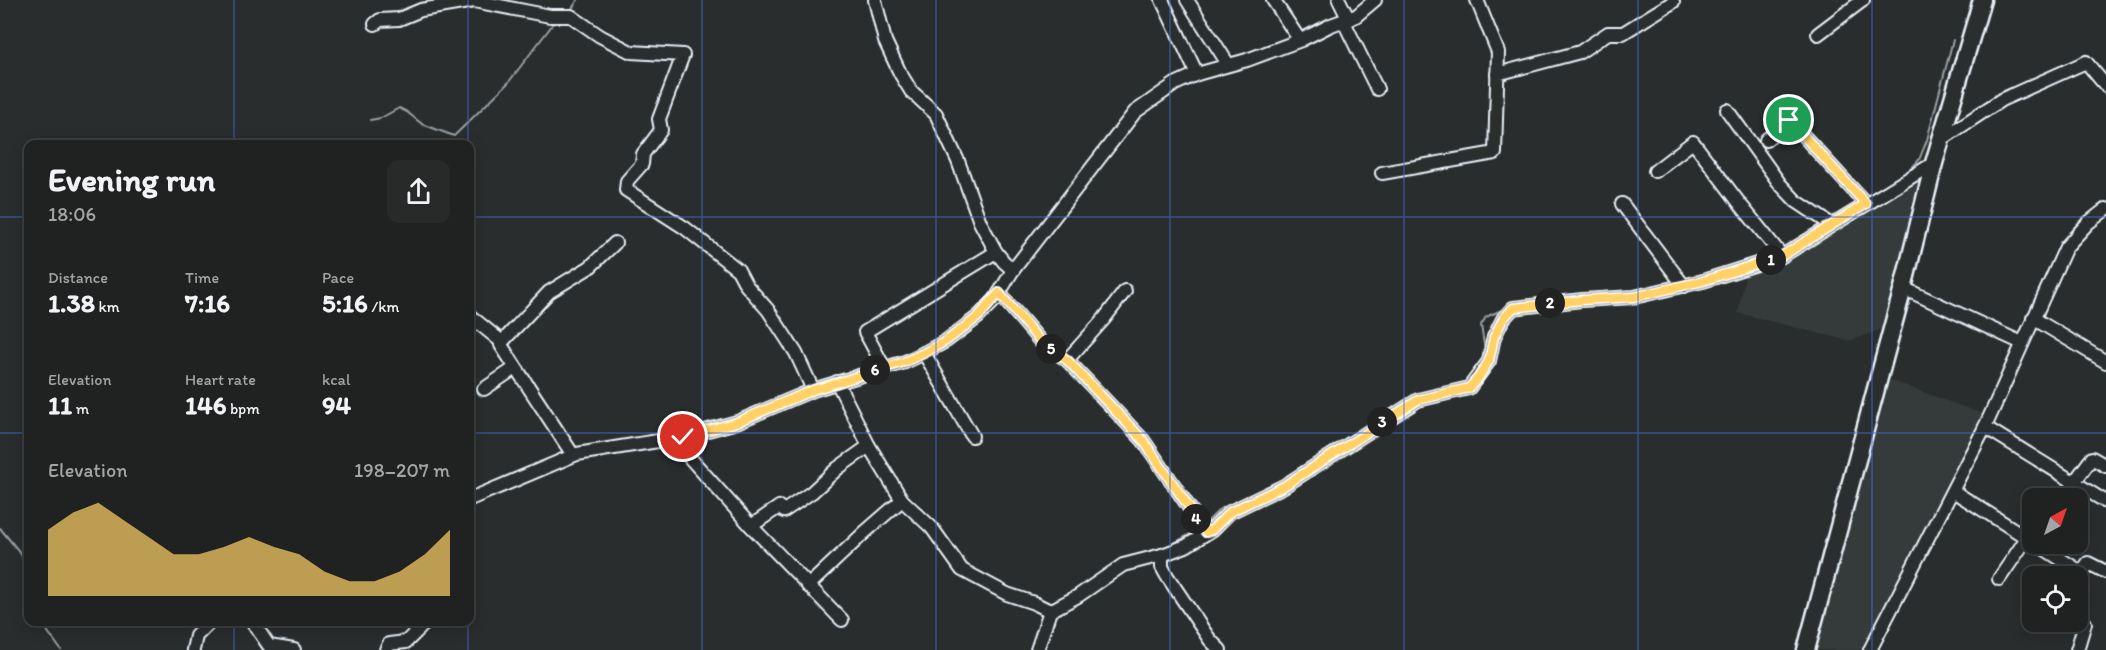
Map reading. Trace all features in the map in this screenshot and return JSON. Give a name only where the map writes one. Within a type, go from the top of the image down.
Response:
[{"type":"highway","points":[[1806,650],[1904,288],[1934,163],[1982,0]]},
{"type":"street","points":[[875,0],[885,40],[900,74],[911,91],[936,114],[958,161],[980,222],[996,252],[1013,270]]},
{"type":"street","points":[[1162,0],[1197,74]]},
{"type":"street","points":[[1187,0],[1228,64]]},
{"type":"street","points":[[1273,0],[1299,39]]},
{"type":"street","points":[[1339,0],[1346,21],[1377,89]]},
{"type":"street","points":[[474,497],[573,455],[672,438],[737,422],[813,390],[904,362],[946,341],[978,317],[999,293],[1013,270],[1135,112],[1175,84],[1197,74],[1247,60],[1346,21],[1356,16],[1375,0]]},
{"type":"street","points":[[1382,173],[1495,153],[1498,52],[1478,0]]},
{"type":"street","points":[[1818,34],[1863,0]]},
{"type":"street","points":[[375,24],[380,20],[399,19],[421,10],[474,1],[550,16],[571,16],[600,36],[631,52],[683,55],[659,119],[661,130],[643,154],[642,164],[627,181],[626,190],[685,228],[738,270],[746,285],[768,310],[796,353],[813,390]]},
{"type":"street","points":[[1497,74],[1580,52],[1608,33],[1623,33],[1642,23],[1673,2]]},
{"type":"street","points":[[1942,139],[2001,100],[2086,62],[2106,86]]},
{"type":"street","points":[[1726,110],[1780,184],[1796,201],[1832,225]]},
{"type":"street","points":[[1766,140],[1789,120],[1866,204]]},
{"type":"street","points":[[1655,171],[1694,142],[1782,256]]},
{"type":"street","points":[[1037,650],[1050,611],[1078,596],[1123,565],[1186,546],[1212,530],[1230,512],[1284,486],[1418,400],[1469,388],[1489,361],[1494,337],[1503,319],[1513,308],[1634,297],[1684,286],[1782,256],[1934,163]]},
{"type":"street","points":[[1622,204],[1684,286]]},
{"type":"street","points":[[1870,650],[1953,491],[2066,248],[2088,224],[2106,209]]},
{"type":"street","points":[[502,342],[549,292],[590,267],[615,243]]},
{"type":"street","points":[[884,367],[865,332],[996,252]]},
{"type":"street","points":[[1904,288],[2022,343]]},
{"type":"street","points":[[1067,360],[1104,319],[1125,291]]},
{"type":"street","points":[[999,293],[1041,342],[1067,360],[1143,440],[1206,532]]},
{"type":"street","points":[[2033,318],[2106,362]]},
{"type":"street","points":[[474,319],[502,342],[501,345],[515,368],[573,455]]},
{"type":"street","points":[[924,353],[972,436]]},
{"type":"street","points":[[484,389],[515,368]]},
{"type":"street","points":[[837,382],[869,446],[902,500],[932,528],[962,570],[1007,594],[1050,611]]},
{"type":"street","points":[[1984,427],[2106,502]]},
{"type":"street","points":[[672,438],[751,526],[842,620]]},
{"type":"street","points":[[751,526],[779,507],[784,511],[812,492],[838,468],[869,446]]},
{"type":"street","points":[[2075,481],[2092,458],[2106,466]]},
{"type":"street","points":[[1953,491],[2022,535]]},
{"type":"street","points":[[808,586],[902,500]]},
{"type":"street","points":[[1999,579],[2022,553]]},
{"type":"street","points":[[2053,554],[2081,572],[2088,564],[2106,572]]},
{"type":"street","points":[[1162,555],[1162,567],[1167,576],[1210,640],[1220,650]]},
{"type":"street","points":[[193,650],[196,636],[206,626]]},
{"type":"street","points":[[255,626],[269,646],[294,650]]},
{"type":"street","points":[[386,650],[388,644],[406,642],[422,626]]},
{"type":"street","points":[[2077,650],[2082,632]]},
{"type":"shaded area","points":[[1938,163],[1909,278],[1914,280],[1890,380],[1985,415],[1923,532],[1893,596],[1861,650],[1796,650],[1869,373],[1884,328],[1850,341],[1738,313],[1747,267],[1783,259]]},
{"type":"waterway","points":[[570,11],[578,0]]},
{"type":"waterway","points":[[370,120],[381,118],[399,108],[422,124],[454,136],[508,83],[556,20]]},
{"type":"waterway","points":[[1906,174],[1919,160],[1927,140],[1953,40]]},
{"type":"waterway","points":[[1696,276],[1714,271]]},
{"type":"waterway","points":[[1588,294],[1618,292]]},
{"type":"waterway","points":[[1485,351],[1481,325],[1486,317],[1506,308]]},
{"type":"waterway","points":[[1206,523],[1220,509],[1251,495]]},
{"type":"waterway","points":[[0,528],[21,554],[24,563]]},
{"type":"waterway","points":[[1148,553],[1165,548],[1199,529]]},
{"type":"waterway","points":[[46,626],[61,650]]},
{"type":"route","points":[[683,437],[737,422],[813,390],[904,362],[924,353],[946,341],[978,317],[999,293],[1041,342],[1067,360],[1143,440],[1206,532],[1212,530],[1230,512],[1284,486],[1418,400],[1469,388],[1489,361],[1494,337],[1503,319],[1513,308],[1634,297],[1703,281],[1782,256],[1866,204],[1789,120]]}]
